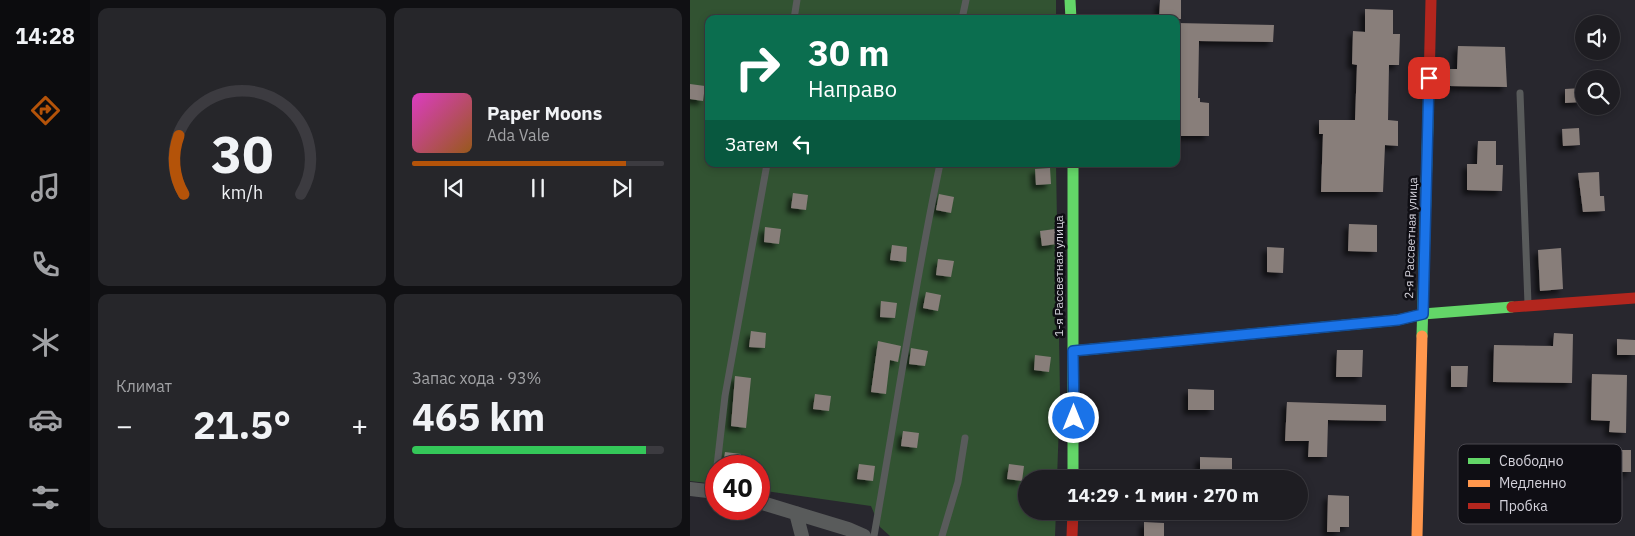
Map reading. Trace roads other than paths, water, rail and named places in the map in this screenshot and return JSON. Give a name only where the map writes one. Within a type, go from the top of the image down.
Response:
[{"type":"street","points":[[1070,0],[1071,15]]},
{"type":"street","name":"2-я Рассветная улица","points":[[1417,536],[1431,0]]},
{"type":"street","name":"1-я Рассветная улица","points":[[1073,167],[1073,470]]},
{"type":"street","points":[[1073,351],[1398,320],[1423,314],[1635,298]]},
{"type":"street","points":[[690,489],[705,491]]},
{"type":"street","points":[[770,505],[796,513],[844,532],[864,536]]},
{"type":"street","points":[[796,513],[802,536]]},
{"type":"street","points":[[1072,536],[1073,520]]},
{"type":"lane","points":[[795,15],[797,0]]},
{"type":"lane","points":[[963,15],[966,0]]},
{"type":"lane","points":[[1520,93],[1528,307]]},
{"type":"lane","points":[[718,455],[725,396],[767,167]]},
{"type":"lane","points":[[874,536],[908,344],[918,267],[939,167]]},
{"type":"lane","points":[[942,536],[958,482],[966,438]]}]
